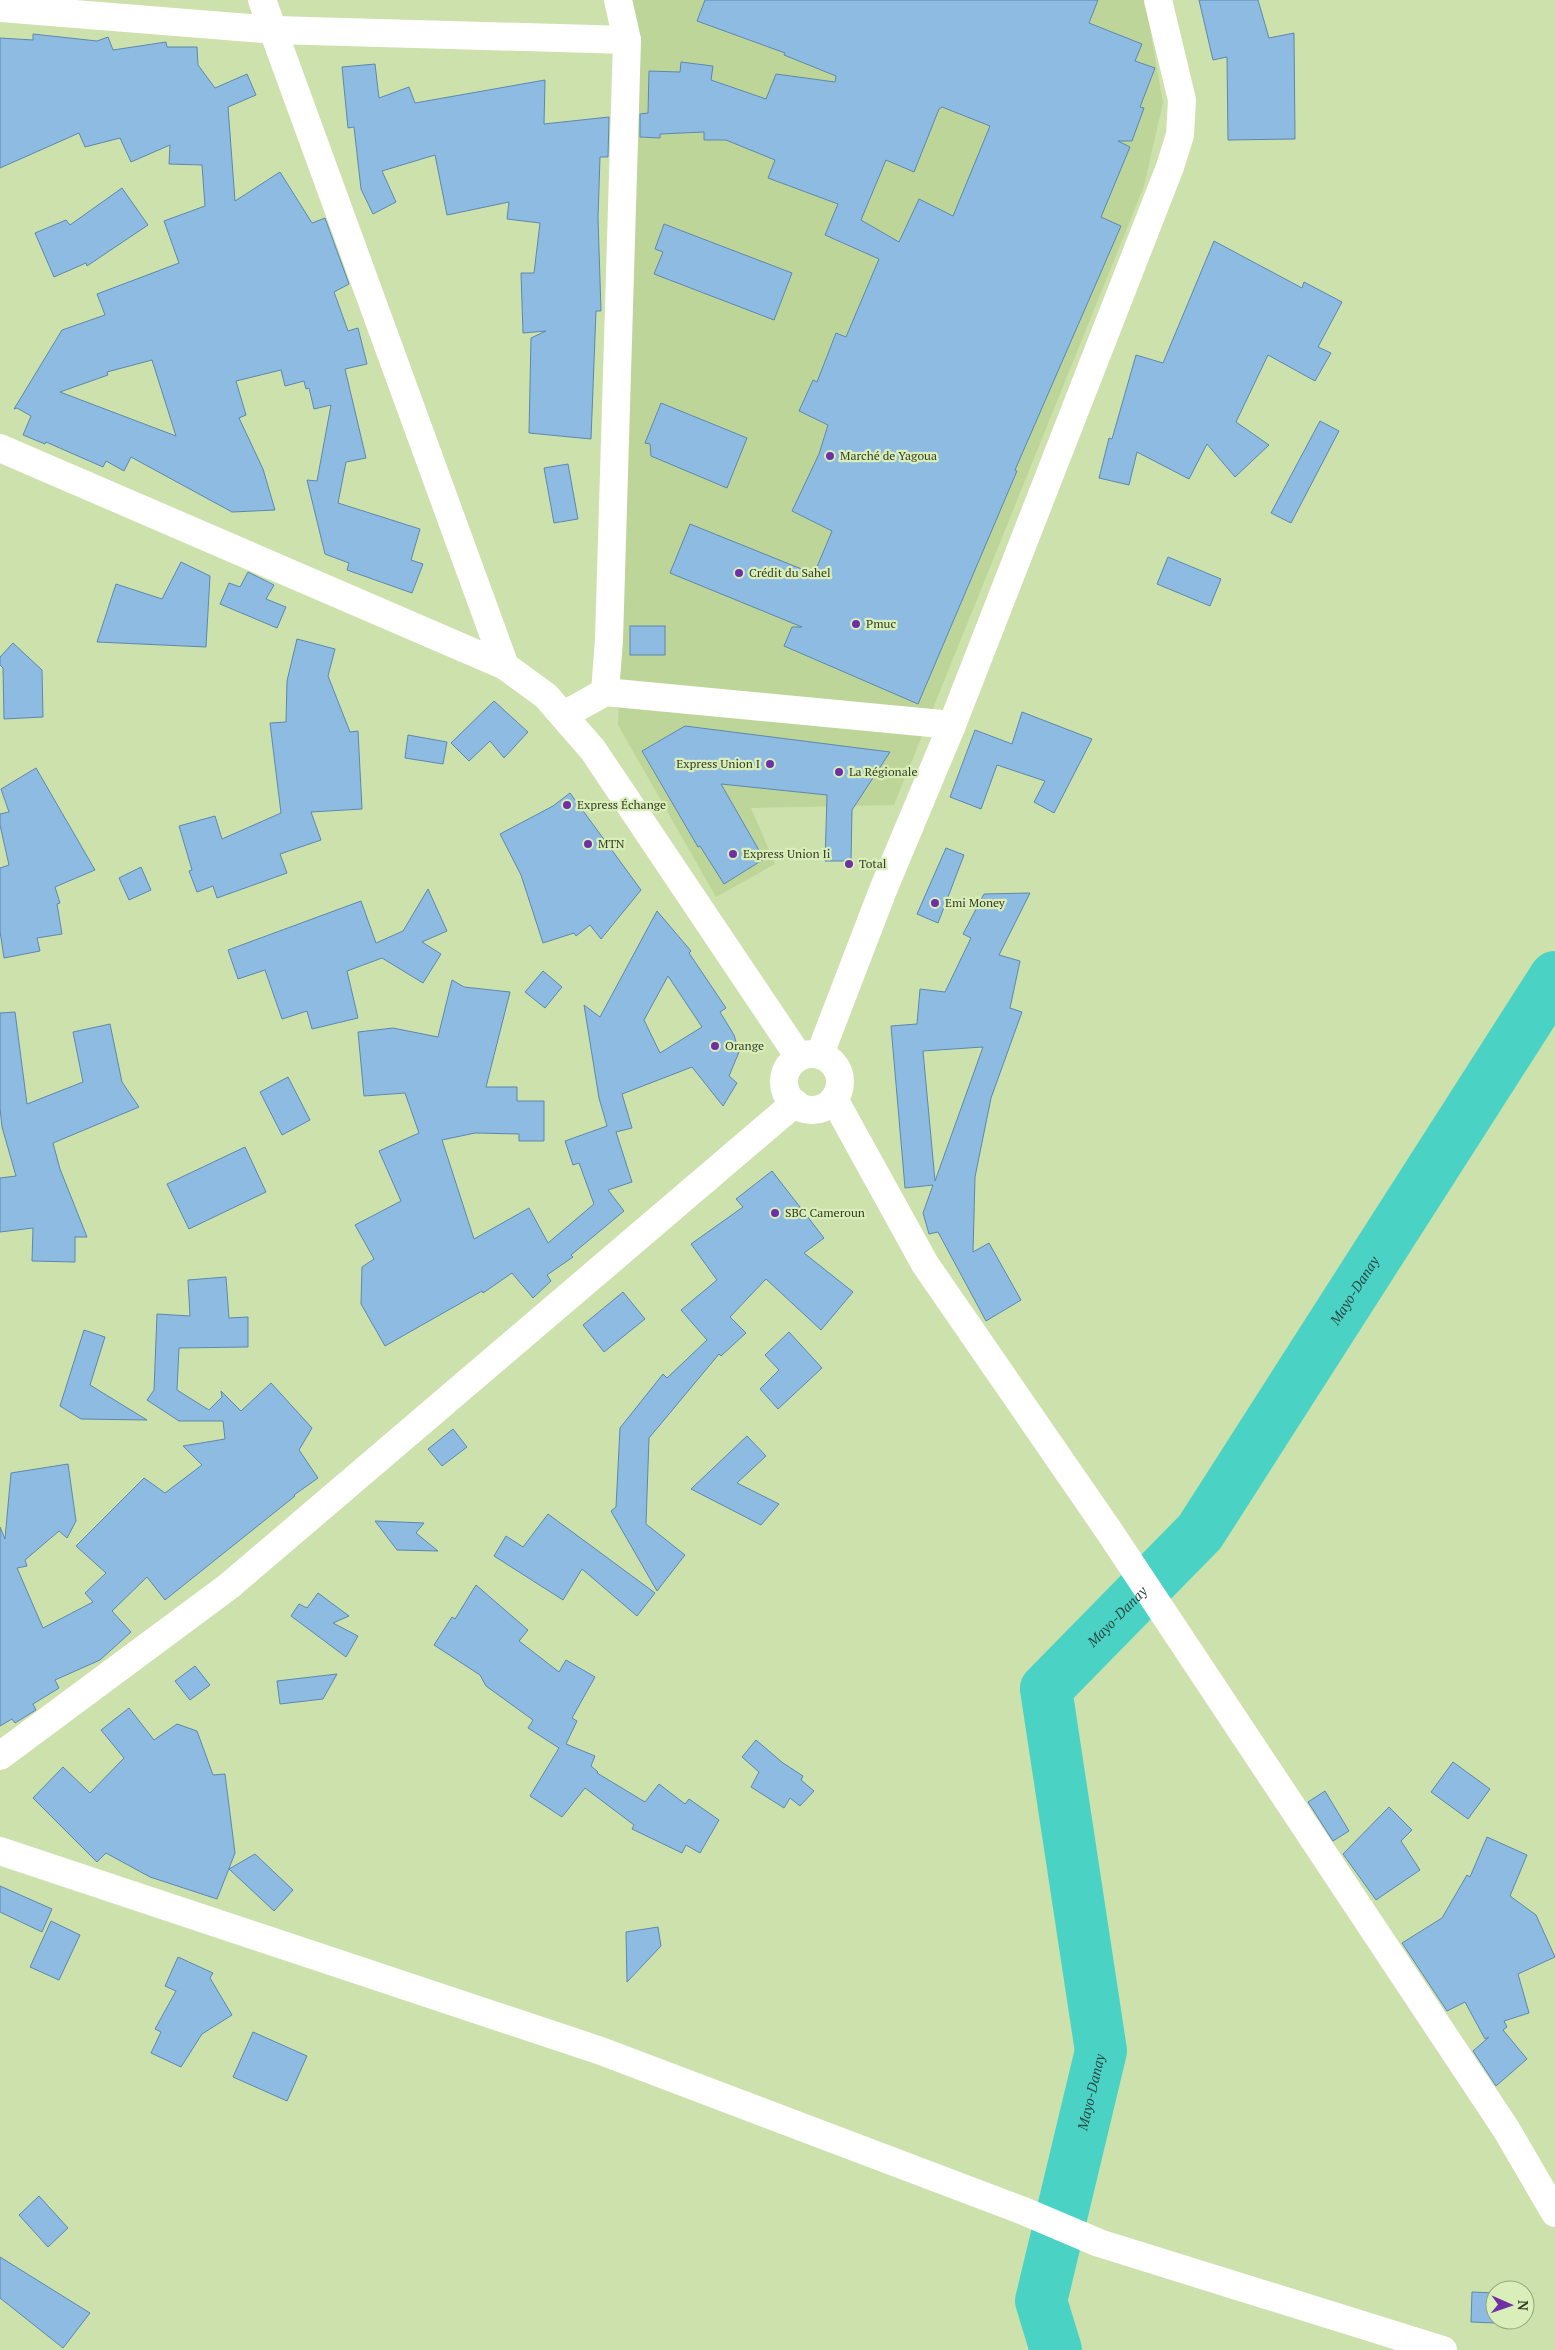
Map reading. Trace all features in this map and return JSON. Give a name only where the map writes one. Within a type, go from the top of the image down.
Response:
[{"type":"main road","points":[[262,0],[275,30],[505,666]]},
{"type":"main road","points":[[605,692],[610,630],[628,40],[618,0]]},
{"type":"main road","points":[[810,1056],[883,890],[952,725],[1180,136],[1182,100],[1158,0]]},
{"type":"main road","points":[[0,8],[275,30],[628,40]]},
{"type":"main road","points":[[0,448],[505,666],[546,696],[593,750],[638,814],[688,894],[810,1056]]},
{"type":"main road","points":[[564,715],[605,692],[952,725]]},
{"type":"main road","points":[[810,1056],[830,1060],[837,1068],[840,1079],[839,1090],[834,1100],[825,1106],[815,1109],[804,1109],[794,1103],[784,1085],[785,1074],[790,1064],[810,1056]]},
{"type":"main road","points":[[834,1100],[925,1264],[1109,1531],[1506,2130],[1555,2213]]},
{"type":"main road","points":[[0,1756],[229,1586],[794,1103]]},
{"type":"main road","points":[[0,1851],[601,2051],[1021,2210],[1099,2243],[1443,2350]]},
{"type":"shaded area","name":"Marché de Yagoua","points":[[632,0],[1145,0],[1163,103],[1144,186],[894,805],[751,808],[775,864],[716,897],[618,725],[638,24]]},
{"type":"building","points":[[705,0],[1098,0],[1089,23],[1142,44],[1135,61],[1155,68],[1140,107],[1144,108],[1132,141],[1118,141],[1130,147],[1101,217],[1121,226],[1015,470],[1017,471],[918,704],[784,646],[792,627],[802,627],[670,573],[690,524],[814,574],[832,531],[792,511],[819,454],[828,425],[799,411],[813,380],[817,382],[836,333],[846,337],[879,259],[825,235],[838,204],[768,178],[775,160],[726,140],[704,140],[704,132],[660,134],[660,138],[640,137],[640,114],[648,113],[649,71],[680,72],[681,62],[713,66],[711,80],[766,99],[776,74],[835,82],[836,76],[784,55],[785,53],[697,21]],"holes":[[[942,107],[990,126],[953,216],[919,199],[899,242],[861,220],[886,160],[914,172],[939,109]]]},
{"type":"building","points":[[1199,0],[1258,0],[1269,38],[1294,33],[1295,139],[1228,140],[1227,57],[1213,60]]},
{"type":"building","points":[[33,34],[97,41],[108,37],[113,50],[166,42],[167,47],[197,47],[198,65],[215,88],[247,74],[256,95],[228,107],[235,201],[280,172],[312,223],[325,218],[349,284],[334,292],[348,331],[358,328],[367,364],[345,369],[366,458],[346,462],[338,503],[420,529],[411,560],[423,564],[412,593],[347,570],[349,563],[325,554],[307,480],[317,481],[331,405],[314,409],[309,388],[306,389],[304,381],[285,386],[281,370],[236,381],[246,415],[239,418],[263,469],[275,510],[232,512],[131,457],[124,471],[106,461],[103,467],[46,442],[45,444],[23,435],[31,416],[17,408],[14,409],[62,330],[105,315],[97,294],[179,263],[164,221],[205,206],[202,165],[169,164],[170,145],[131,162],[120,138],[85,147],[79,133],[0,168],[0,38],[33,40]],"holes":[[[152,360],[176,436],[60,392],[108,375],[107,372]]]},
{"type":"building","points":[[375,64],[379,98],[409,87],[415,103],[545,80],[544,124],[609,117],[608,157],[600,157],[598,218],[601,311],[596,311],[591,439],[529,433],[531,338],[546,331],[523,333],[521,273],[534,273],[540,223],[507,219],[509,202],[447,215],[435,155],[382,171],[396,202],[373,214],[361,189],[354,127],[348,128],[342,67]]},
{"type":"building","points":[[122,188],[148,225],[87,266],[86,263],[54,277],[35,233],[66,220],[70,225]]},
{"type":"building","points":[[664,224],[792,273],[774,320],[654,274],[663,252],[655,249]]},
{"type":"building","points":[[1214,241],[1302,288],[1304,282],[1342,302],[1318,347],[1331,353],[1315,381],[1268,355],[1236,422],[1269,445],[1235,477],[1207,444],[1189,479],[1137,452],[1129,485],[1099,478],[1109,438],[1112,439],[1136,355],[1163,363]]},
{"type":"building","points":[[661,403],[747,438],[727,488],[651,456],[650,444],[645,443]]},
{"type":"building","points":[[1320,421],[1339,431],[1291,523],[1271,513]]},
{"type":"building","points":[[568,464],[578,519],[554,523],[544,468]]},
{"type":"building","points":[[1168,557],[1221,579],[1210,606],[1157,584]]},
{"type":"building","points":[[181,562],[210,576],[206,647],[97,642],[116,584],[162,599]]},
{"type":"building","points":[[248,572],[274,585],[266,599],[286,607],[277,628],[220,604],[229,583],[240,587]]},
{"type":"building","points":[[630,626],[665,626],[665,655],[630,655]]},
{"type":"building","points":[[297,639],[335,649],[328,676],[350,732],[358,731],[362,809],[311,812],[321,840],[280,854],[287,873],[217,898],[213,886],[197,892],[189,871],[192,870],[179,826],[215,816],[222,839],[281,813],[270,723],[286,722],[287,681]]},
{"type":"building","points":[[13,643],[42,670],[43,717],[4,719],[3,668],[0,665],[0,657]]},
{"type":"building","points":[[494,701],[528,732],[504,758],[490,741],[469,761],[451,743]]},
{"type":"building","points":[[1022,712],[1092,739],[1054,813],[1034,802],[1045,781],[997,765],[981,809],[950,797],[975,730],[1012,744]]},
{"type":"building","points":[[685,726],[890,752],[852,810],[851,861],[825,861],[827,795],[721,784],[764,859],[724,884],[700,846],[698,847],[642,751]]},
{"type":"building","points":[[408,735],[447,742],[443,764],[405,758]]},
{"type":"building","points":[[36,768],[95,870],[55,887],[60,903],[57,904],[62,934],[37,938],[40,951],[4,958],[0,931],[0,868],[9,865],[0,825],[0,814],[9,812],[1,789]]},
{"type":"building","points":[[570,793],[641,890],[601,939],[590,925],[576,936],[574,933],[543,943],[521,875],[500,834],[553,806]]},
{"type":"building","points":[[946,848],[964,855],[938,923],[917,914]]},
{"type":"building","points":[[141,867],[151,890],[129,900],[119,878]]},
{"type":"building","points":[[428,889],[447,931],[422,942],[441,954],[423,983],[382,958],[347,971],[358,1018],[312,1029],[307,1011],[282,1019],[265,970],[238,979],[228,950],[361,901],[376,943],[403,931]]},
{"type":"building","points":[[1030,893],[999,955],[1020,961],[1010,1008],[1022,1012],[991,1098],[975,1177],[973,1252],[989,1243],[1021,1300],[986,1321],[938,1232],[929,1234],[923,1213],[933,1185],[905,1188],[891,1026],[917,1024],[920,989],[945,992],[971,938],[963,934],[984,894]],"holes":[[[983,1047],[935,1181],[923,1051]]]},
{"type":"building","points":[[657,911],[691,951],[689,953],[726,1008],[720,1012],[734,1035],[739,1052],[729,1076],[737,1083],[723,1106],[692,1067],[622,1094],[632,1128],[616,1132],[632,1182],[608,1190],[624,1211],[571,1255],[573,1257],[547,1275],[551,1281],[533,1298],[512,1273],[483,1293],[482,1291],[385,1346],[361,1304],[362,1267],[374,1259],[355,1225],[401,1201],[379,1151],[419,1133],[405,1093],[364,1096],[358,1032],[393,1028],[438,1037],[452,980],[464,987],[510,992],[486,1087],[517,1087],[517,1101],[544,1101],[544,1141],[519,1141],[519,1134],[475,1133],[442,1140],[474,1239],[529,1208],[548,1243],[594,1204],[579,1163],[573,1165],[565,1141],[607,1126],[599,1098],[584,1005],[600,1017]],"holes":[[[668,976],[702,1027],[660,1053],[644,1020]]]},
{"type":"building","points":[[543,971],[562,987],[545,1008],[525,992]]},
{"type":"building","points":[[15,1012],[27,1104],[83,1082],[73,1032],[110,1024],[122,1082],[139,1107],[53,1143],[60,1169],[87,1237],[75,1237],[75,1262],[32,1261],[33,1228],[0,1232],[0,1178],[16,1176],[2,1127],[0,1108],[0,1013]]},
{"type":"building","points":[[288,1077],[310,1120],[282,1135],[260,1092]]},
{"type":"building","points":[[245,1147],[266,1192],[189,1229],[167,1184]]},
{"type":"building","points":[[772,1171],[824,1238],[804,1253],[853,1292],[821,1330],[766,1279],[730,1317],[746,1333],[721,1356],[719,1354],[649,1438],[646,1524],[685,1555],[657,1591],[611,1511],[616,1507],[620,1428],[663,1374],[667,1378],[707,1340],[681,1310],[717,1280],[691,1244],[743,1207],[736,1199]]},
{"type":"building","points":[[226,1277],[229,1318],[248,1317],[248,1347],[179,1348],[177,1390],[209,1410],[222,1397],[221,1391],[241,1411],[271,1383],[312,1428],[299,1450],[318,1478],[294,1495],[165,1600],[147,1577],[112,1611],[131,1632],[100,1660],[55,1680],[59,1688],[33,1704],[36,1710],[15,1723],[12,1719],[0,1726],[0,1527],[5,1539],[11,1473],[68,1464],[76,1521],[67,1538],[59,1531],[25,1560],[27,1566],[17,1568],[43,1628],[93,1602],[85,1593],[106,1573],[76,1546],[144,1478],[165,1493],[202,1465],[183,1446],[225,1439],[223,1421],[179,1421],[147,1400],[154,1390],[157,1314],[190,1316],[188,1280]]},
{"type":"building","points":[[623,1292],[645,1319],[604,1352],[583,1325]]},
{"type":"building","points":[[84,1330],[105,1337],[90,1385],[147,1420],[81,1419],[60,1406]]},
{"type":"building","points":[[789,1332],[822,1368],[778,1409],[760,1389],[779,1370],[765,1355]]},
{"type":"building","points":[[453,1429],[467,1447],[442,1466],[428,1449]]},
{"type":"building","points":[[747,1436],[766,1456],[737,1483],[779,1504],[761,1525],[691,1489]]},
{"type":"building","points":[[548,1514],[655,1593],[637,1616],[582,1569],[563,1600],[494,1556],[506,1536],[523,1547]]},
{"type":"building","points":[[375,1521],[424,1523],[416,1533],[438,1551],[397,1550]]},
{"type":"building","points":[[476,1585],[528,1630],[519,1641],[559,1672],[566,1660],[595,1677],[572,1718],[577,1721],[566,1744],[595,1756],[591,1766],[597,1773],[645,1802],[659,1784],[685,1804],[689,1799],[719,1820],[700,1853],[686,1845],[682,1853],[632,1829],[634,1825],[585,1788],[562,1817],[530,1796],[559,1748],[528,1728],[533,1720],[486,1686],[480,1675],[434,1645],[452,1617],[455,1619]]},
{"type":"building","points":[[318,1593],[349,1616],[333,1623],[358,1636],[346,1657],[291,1616],[299,1604],[307,1608]]},
{"type":"building","points":[[195,1666],[210,1685],[190,1700],[175,1681]]},
{"type":"building","points":[[337,1674],[323,1699],[280,1704],[277,1681]]},
{"type":"building","points":[[129,1708],[154,1740],[177,1724],[197,1731],[213,1775],[225,1774],[235,1853],[217,1899],[150,1877],[106,1853],[97,1862],[33,1798],[63,1767],[90,1793],[124,1758],[101,1730]]},
{"type":"building","points":[[756,1740],[783,1763],[803,1776],[801,1780],[814,1791],[800,1806],[790,1798],[784,1808],[751,1787],[759,1772],[742,1757]]},
{"type":"building","points":[[1453,1762],[1490,1789],[1468,1819],[1431,1792]]},
{"type":"building","points":[[1325,1791],[1349,1831],[1333,1841],[1308,1802]]},
{"type":"building","points":[[1389,1807],[1412,1830],[1401,1841],[1420,1870],[1376,1900],[1343,1854]]},
{"type":"building","points":[[1487,1837],[1527,1855],[1510,1896],[1536,1915],[1555,1957],[1518,1974],[1529,2013],[1504,2021],[1507,2027],[1503,2030],[1527,2059],[1496,2086],[1473,2051],[1489,2037],[1485,2039],[1465,2002],[1447,2011],[1402,1943],[1442,1918],[1467,1875],[1470,1877]]},
{"type":"building","points":[[255,1854],[293,1890],[274,1911],[229,1869]]},
{"type":"building","points":[[0,1886],[52,1909],[42,1932],[0,1912]]},
{"type":"building","points":[[51,1921],[80,1935],[59,1980],[30,1967]]},
{"type":"building","points":[[658,1927],[661,1946],[627,1982],[626,1932]]},
{"type":"building","points":[[178,1957],[213,1973],[210,1978],[232,2015],[202,2034],[181,2067],[151,2053],[161,2032],[155,2029],[176,1991],[165,1986]]},
{"type":"building","points":[[253,2032],[307,2056],[287,2101],[233,2077]]},
{"type":"building","points":[[39,2196],[68,2228],[48,2247],[19,2215]]},
{"type":"building","points":[[0,2257],[90,2313],[63,2348],[0,2298]]},
{"type":"building","points":[[1472,2292],[1485,2293],[1485,2323],[1471,2322]]},
{"type":"waterway","name":"Mayo-Danay","points":[[1056,2350],[1041,2301],[1101,2051],[1046,1689],[1200,1532],[1555,977]]},
{"type":"place","name":"Marché de Yagoua","points":[[830,456]]},
{"type":"place","name":"Crédit du Sahel","points":[[739,573]]},
{"type":"place","name":"Pmuc","points":[[856,624]]},
{"type":"place","name":"Express Union I","points":[[770,764]]},
{"type":"place","name":"La Régionale","points":[[839,772]]},
{"type":"place","name":"Express Échange","points":[[567,805]]},
{"type":"place","name":"MTN","points":[[588,844]]},
{"type":"place","name":"Express Union Ii","points":[[733,854]]},
{"type":"place","name":"Total","points":[[849,864]]},
{"type":"place","name":"Emi Money","points":[[935,903]]},
{"type":"place","name":"Orange","points":[[715,1046]]},
{"type":"place","name":"SBC Cameroun","points":[[775,1213]]}]
